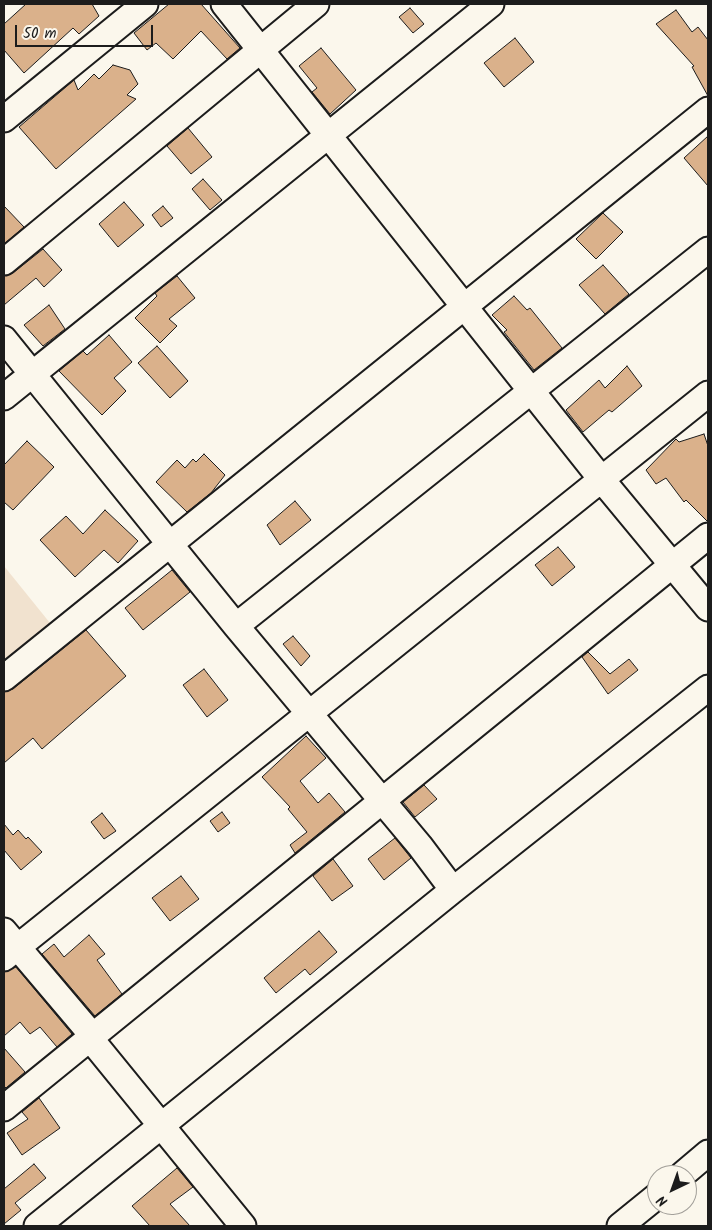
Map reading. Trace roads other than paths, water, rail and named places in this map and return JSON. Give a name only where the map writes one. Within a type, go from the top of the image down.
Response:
[{"type":"street","points":[[4,120],[145,4]]},
{"type":"street","points":[[224,4],[330,135],[602,480],[708,608]]},
{"type":"street","points":[[4,262],[316,4]]},
{"type":"street","points":[[4,397],[180,252],[330,135],[491,4]]},
{"type":"street","points":[[4,678],[708,110]]},
{"type":"street","points":[[236,626],[708,250]]},
{"type":"street","points":[[4,339],[236,626],[454,890]]},
{"type":"street","points":[[243,1226],[89,1037],[86,1028],[8,945],[309,714],[708,394]]},
{"type":"street","points":[[4,1108],[89,1037],[708,536]]},
{"type":"street","points":[[37,1226],[160,1125],[708,688]]},
{"type":"street","points":[[694,1165],[708,1153]]},
{"type":"street","points":[[620,1226],[647,1204]]}]
